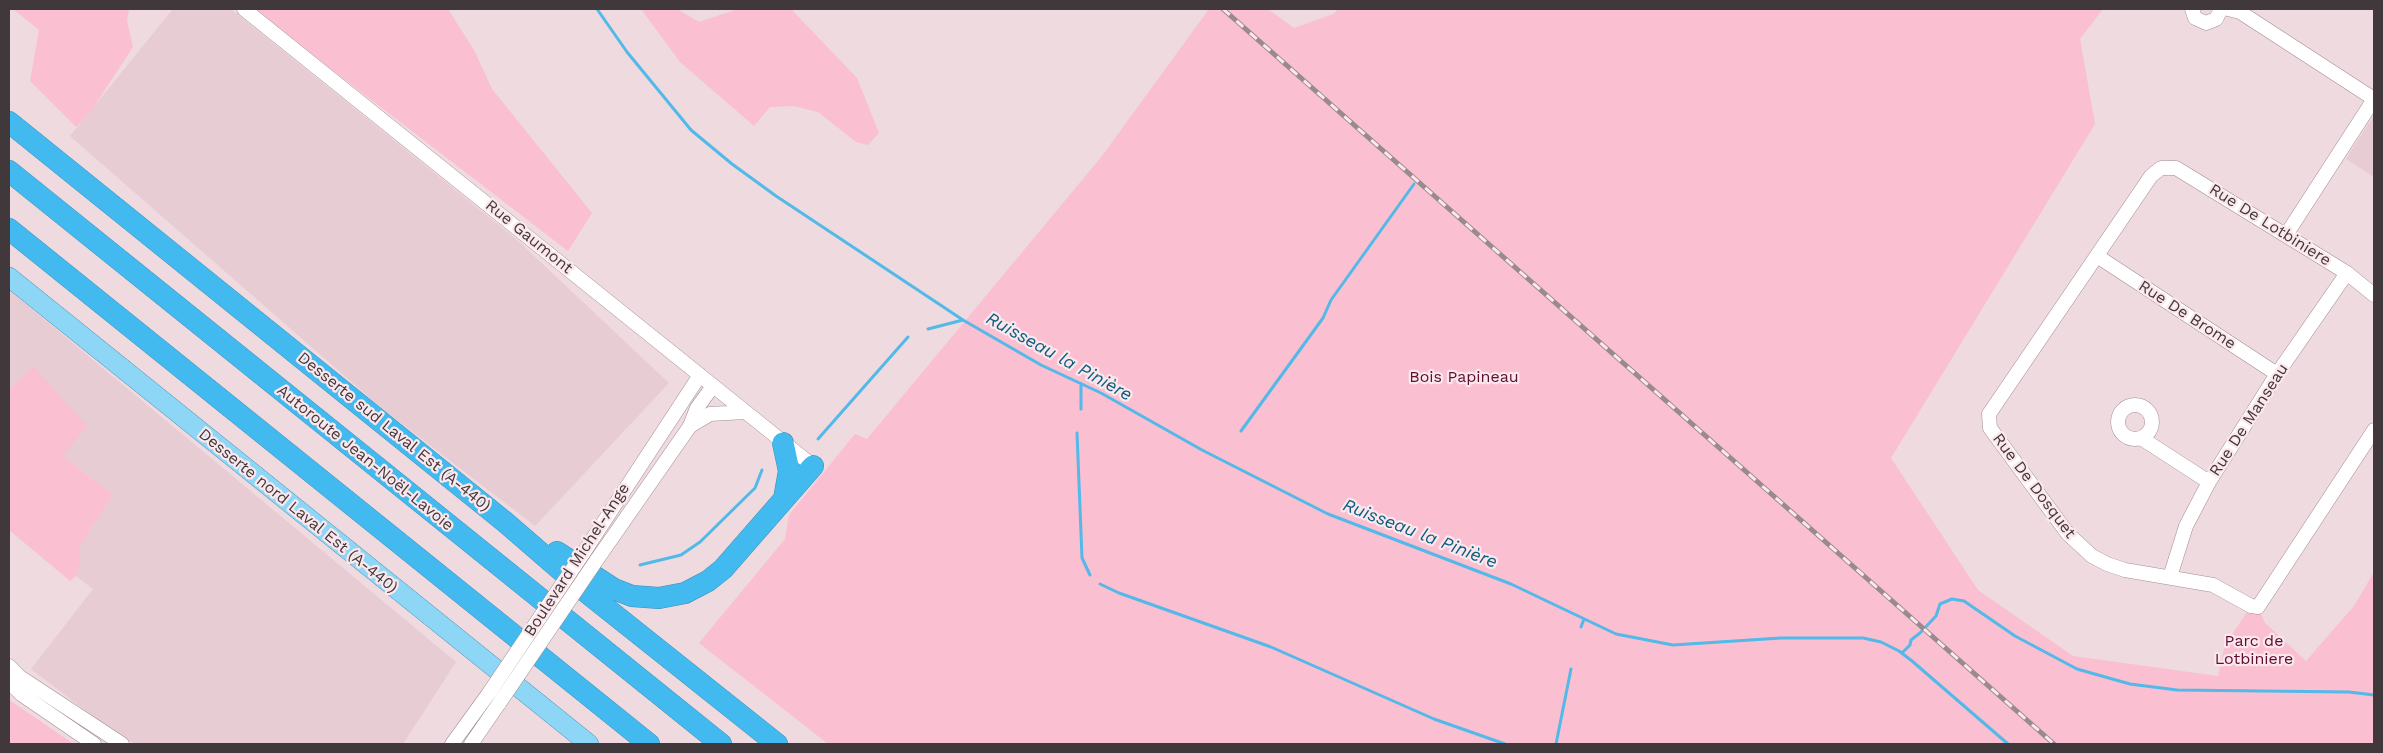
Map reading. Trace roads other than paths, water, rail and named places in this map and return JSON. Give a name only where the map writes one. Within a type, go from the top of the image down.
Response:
[{"type":"highway","points":[[9,105],[63,166]]},
{"type":"highway","name":"Desserte sud Laval Est (A-440)","points":[[9,122],[506,522],[586,592],[777,744]]},
{"type":"highway","name":"Autoroute Jean-Noël-Lavoie","points":[[9,171],[721,744]]},
{"type":"highway","points":[[9,229],[649,744]]},
{"type":"highway","points":[[783,443],[789,471],[784,499]]},
{"type":"highway","points":[[506,522],[614,589],[632,596],[659,598],[685,593],[708,581],[727,564],[812,466]]},
{"type":"highway","points":[[519,639],[632,744]]},
{"type":"main road","name":"Desserte nord Laval Est (A-440)","points":[[9,277],[589,744]]},
{"type":"street","name":"Rue Gaumont","points":[[244,9],[812,466]]},
{"type":"street","points":[[2192,9],[2195,18],[2206,23],[2216,19],[2221,9]]},
{"type":"street","points":[[2228,9],[2240,12],[2374,99],[2286,235]]},
{"type":"street","name":"Rue De Lotbiniere","points":[[2161,168],[2176,168],[2347,273],[2374,295]]},
{"type":"street","name":"Rue De Dosquet","points":[[2161,168],[2151,176],[1990,414],[1990,428],[2068,534],[2092,556],[2107,564],[2126,570],[2213,585],[2252,606],[2258,607],[2374,430]]},
{"type":"street","name":"Rue De Brome","points":[[2097,256],[2277,374]]},
{"type":"street","name":"Rue De Manseau","points":[[2170,577],[2186,526],[2209,482],[2277,374],[2347,273]]},
{"type":"street","name":"Boulevard Michel-Ange","points":[[471,744],[494,697],[584,552],[700,375]]},
{"type":"street","name":"Boulevard Michel-Ange","points":[[452,744],[494,697],[596,561],[690,426],[697,408],[713,386]]},
{"type":"street","points":[[690,426],[710,414],[745,412]]},
{"type":"street","points":[[2141,438],[2209,482]]},
{"type":"street","points":[[9,666],[20,677],[122,744]]},
{"type":"street","points":[[9,682],[21,694],[94,744]]},
{"type":"waterway","name":"Ruisseau la Pinière","points":[[597,9],[627,52],[691,130],[732,164],[776,196],[963,320],[1041,365],[1101,393],[1202,450],[1328,514],[1511,584],[1616,634],[1673,645],[1781,638],[1863,638],[1881,642],[1899,651],[1912,661],[2008,744]]},
{"type":"waterway","points":[[1241,431],[1323,318],[1331,300],[1414,184]]},
{"type":"waterway","points":[[928,329],[963,320]]},
{"type":"waterway","points":[[818,439],[908,337]]},
{"type":"waterway","points":[[1081,385],[1081,409]]},
{"type":"waterway","points":[[1077,433],[1082,558],[1090,575]]},
{"type":"waterway","points":[[640,565],[681,555],[700,542],[755,488],[762,470]]},
{"type":"waterway","points":[[1100,584],[1119,593],[1271,647],[1434,719],[1505,744]]},
{"type":"waterway","points":[[1902,653],[1910,645],[1911,640],[1936,616],[1940,604],[1952,599],[1964,601],[2015,636],[2077,669],[2130,684],[2177,690],[2349,692],[2374,695]]},
{"type":"waterway","points":[[1581,627],[1584,619]]},
{"type":"waterway","points":[[1556,744],[1571,669]]},
{"type":"railway","points":[[1223,9],[2054,744]]},
{"type":"park label","name":"Bois Papineau","points":[[1464,377]]},
{"type":"park label","name":"Parc de Lotbiniere","points":[[2254,650]]}]
